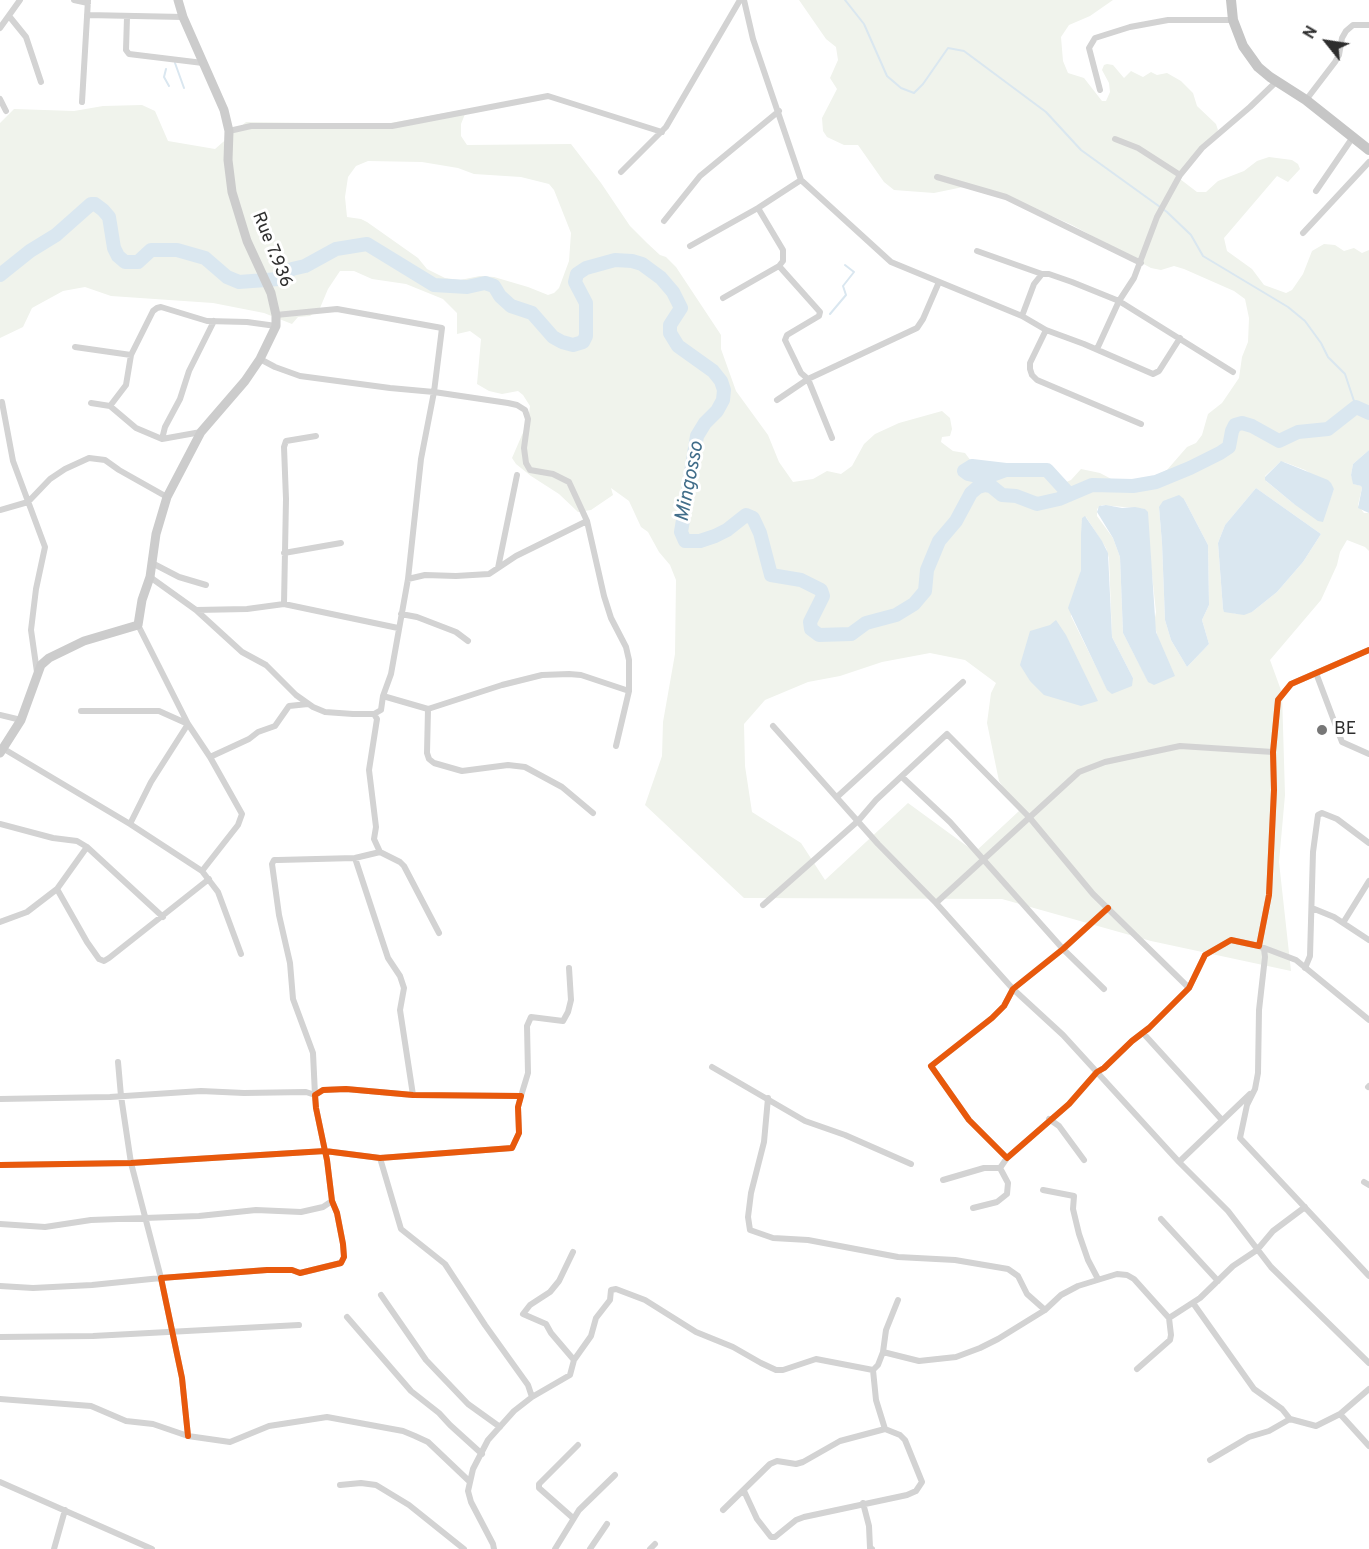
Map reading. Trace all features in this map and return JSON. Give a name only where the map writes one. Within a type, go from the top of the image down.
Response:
[{"type":"main road","points":[[1231,0],[1233,21],[1258,67],[1306,99],[1369,149]]},
{"type":"street","points":[[0,28],[20,0]]},
{"type":"street","points":[[74,0],[88,2],[82,102]]},
{"type":"street","name":"Rue 7.936","points":[[138,625],[142,600],[150,577],[156,534],[167,497],[201,432],[260,359],[276,326],[271,293],[247,241],[232,192],[228,160],[229,131],[219,96],[183,17],[178,0]]},
{"type":"street","points":[[742,0],[801,180],[891,262],[1022,316],[1046,330],[1156,374],[1180,338]]},
{"type":"street","points":[[621,171],[662,132],[742,0]]},
{"type":"street","points":[[87,15],[183,17]]},
{"type":"street","points":[[9,16],[26,37],[41,82]]},
{"type":"street","points":[[128,17],[126,50],[129,54],[203,63]]},
{"type":"street","points":[[1100,90],[1089,48],[1095,38],[1130,27],[1168,20],[1233,21]]},
{"type":"street","points":[[1306,99],[1335,62],[1346,31],[1353,25],[1369,25]]},
{"type":"street","points":[[1097,349],[1119,301],[1141,262],[1154,223],[1180,175],[1202,148],[1277,81]]},
{"type":"street","points":[[229,131],[251,126],[392,126],[548,96],[662,132]]},
{"type":"street","points":[[0,99],[6,111]]},
{"type":"street","points":[[664,221],[700,176],[779,111]]},
{"type":"street","points":[[1316,191],[1353,137]]},
{"type":"street","points":[[1115,139],[1138,148],[1180,175]]},
{"type":"street","points":[[1303,233],[1369,162]]},
{"type":"street","points":[[937,177],[1006,197],[1141,262]]},
{"type":"street","points":[[690,246],[758,208],[801,180]]},
{"type":"street","points":[[723,298],[779,266],[784,255],[758,208]]},
{"type":"street","points":[[976,251],[1042,274],[1049,274],[1119,301],[1233,372]]},
{"type":"street","points":[[779,266],[820,312],[819,316],[785,338],[801,373],[808,379],[832,438]]},
{"type":"street","points":[[1022,316],[1034,284],[1042,274]]},
{"type":"street","points":[[777,400],[808,379],[917,328],[923,320],[939,282]]},
{"type":"street","points":[[110,406],[126,385],[131,355],[153,311],[157,308],[161,307],[194,318],[276,326]]},
{"type":"street","points":[[150,577],[196,610],[242,652],[266,665],[309,704],[325,712],[374,714],[381,710],[383,696],[391,674],[408,579],[421,459],[434,392],[442,328],[338,309],[276,315]]},
{"type":"street","points":[[162,439],[165,427],[180,399],[189,371],[214,321]]},
{"type":"street","points":[[1046,330],[1030,363],[1032,375],[1037,380],[1141,424]]},
{"type":"street","points":[[75,347],[131,355]]},
{"type":"street","points":[[260,359],[300,376],[434,392],[517,405],[525,410],[528,419],[524,448],[528,468],[563,478],[569,482],[587,521],[611,618],[626,646],[629,660],[629,691],[616,746]]},
{"type":"street","points":[[2,402],[13,461],[45,547],[45,556],[36,589],[32,630],[37,672]]},
{"type":"street","points":[[91,403],[110,406],[136,428],[162,439],[201,432]]},
{"type":"street","points":[[0,436],[9,439]]},
{"type":"street","points":[[284,604],[286,542],[284,447],[286,441],[316,436]]},
{"type":"street","points":[[0,510],[28,502],[50,479],[89,458],[105,460],[118,470],[167,497]]},
{"type":"street","points":[[498,568],[517,475]]},
{"type":"street","points":[[408,579],[425,575],[489,574],[516,556],[587,521]]},
{"type":"street","points":[[284,553],[341,543]]},
{"type":"street","points":[[152,563],[179,577],[206,585]]},
{"type":"street","points":[[196,610],[247,609],[284,604],[398,628]]},
{"type":"street","points":[[401,614],[417,616],[456,632],[468,641]]},
{"type":"street","points":[[202,871],[238,825],[242,814],[210,757],[188,724],[138,625],[84,641],[49,658],[37,672],[21,720],[2,751],[130,824],[202,871],[222,901],[241,954]]},
{"type":"street","points":[[1259,946],[1269,895],[1274,790],[1273,752],[1278,700],[1291,684],[1369,650]]},
{"type":"street","points":[[1316,673],[1341,742],[1369,754]]},
{"type":"street","points":[[383,696],[428,709],[502,685],[542,675],[569,674],[580,675],[629,691]]},
{"type":"street","points":[[837,797],[963,682]]},
{"type":"street","points":[[210,757],[249,739],[258,732],[275,726],[288,706],[309,704]]},
{"type":"street","points":[[428,709],[427,753],[434,763],[462,771],[508,765],[525,767],[562,787],[593,813]]},
{"type":"street","points":[[81,711],[159,711],[188,724]]},
{"type":"street","points":[[374,714],[377,719],[369,770],[376,827],[374,839],[380,852],[404,866],[439,933]]},
{"type":"street","points":[[0,715],[21,720]]},
{"type":"street","points":[[130,824],[151,783],[188,724]]},
{"type":"street","points":[[773,726],[878,844],[936,903],[1013,989],[1063,1035],[1179,1162],[1228,1211],[1271,1267],[1369,1363]]},
{"type":"street","points":[[763,905],[858,821],[876,800],[947,734],[1029,816],[1093,894],[1189,988]]},
{"type":"street","points":[[936,903],[1079,772],[1105,762],[1180,746],[1273,752]]},
{"type":"street","points":[[902,777],[950,822],[1063,949],[1104,989]]},
{"type":"street","points":[[1305,968],[1310,956],[1313,852],[1318,815],[1322,813],[1338,819],[1369,843]]},
{"type":"street","points":[[0,824],[53,838],[77,841],[87,847],[163,917]]},
{"type":"street","points":[[0,922],[27,912],[57,889],[87,847]]},
{"type":"street","points":[[0,1286],[44,1287],[267,1270],[292,1270],[300,1273],[341,1263],[344,1257],[343,1244],[337,1213],[332,1201],[316,1108],[313,1053],[293,999],[290,963],[280,921],[272,864],[274,860],[355,858],[380,852]]},
{"type":"street","points":[[355,858],[388,958],[400,976],[404,988],[400,1010],[412,1095]]},
{"type":"street","points":[[57,889],[87,942],[99,959],[104,960],[163,917],[209,879]]},
{"type":"street","points":[[1343,923],[1369,881]]},
{"type":"street","points":[[1007,1158],[969,1120],[931,1066],[992,1018],[1004,1006],[1013,989],[1063,949],[1108,908]]},
{"type":"street","points":[[1312,908],[1334,917],[1369,940]]},
{"type":"street","points":[[1000,1168],[1007,1158],[1049,1119],[1069,1104],[1097,1072],[1143,1033],[1189,988],[1205,955],[1231,940],[1259,946],[1296,960],[1369,1020]]},
{"type":"street","points":[[1259,946],[1264,949],[1265,957],[1259,1010],[1258,1073],[1255,1089],[1247,1105],[1240,1138],[1369,1276]]},
{"type":"street","points":[[0,1165],[131,1163],[325,1151],[380,1158],[512,1148],[519,1133],[518,1107],[528,1073],[527,1026],[531,1017],[563,1021],[571,1000],[569,968]]},
{"type":"street","points":[[1143,1033],[1222,1120]]},
{"type":"street","points":[[118,1062],[131,1163],[161,1278],[182,1378],[188,1436]]},
{"type":"street","points":[[712,1067],[805,1121],[845,1135],[911,1164]]},
{"type":"street","points":[[315,1095],[323,1090],[346,1089],[412,1095],[521,1096]]},
{"type":"street","points":[[1179,1162],[1255,1089]]},
{"type":"street","points":[[0,1100],[201,1091],[306,1092],[315,1095]]},
{"type":"street","points":[[768,1098],[764,1142],[751,1193],[748,1217],[750,1230],[773,1238],[808,1240],[898,1257],[955,1260],[1008,1269],[1018,1276],[1027,1294],[1045,1310]]},
{"type":"street","points":[[1049,1119],[1059,1125],[1084,1160]]},
{"type":"street","points":[[380,1158],[401,1229],[445,1264],[484,1325],[528,1385],[532,1397]]},
{"type":"street","points":[[943,1180],[984,1168],[1000,1168]]},
{"type":"street","points":[[973,1208],[997,1202],[1007,1194],[1008,1183],[1000,1168]]},
{"type":"street","points":[[1043,1190],[1074,1196],[1073,1209],[1079,1234],[1088,1260],[1098,1279]]},
{"type":"street","points":[[0,1224],[45,1227],[91,1220],[256,1210],[301,1212],[323,1207],[332,1201]]},
{"type":"street","points":[[1169,1318],[1193,1303],[1233,1266],[1257,1250],[1273,1231],[1305,1207]]},
{"type":"street","points":[[1161,1219],[1218,1281]]},
{"type":"street","points":[[573,1252],[559,1281],[550,1292],[530,1305],[524,1314],[546,1324],[550,1333],[574,1360]]},
{"type":"street","points":[[883,1352],[919,1361],[956,1357],[998,1339],[1045,1310],[1061,1295],[1078,1286],[1117,1274],[1127,1275],[1134,1279],[1169,1318],[1170,1340],[1137,1369]]},
{"type":"street","points":[[494,1549],[471,1503],[468,1491],[469,1481],[488,1440],[514,1411],[532,1397],[570,1375],[574,1360],[591,1336],[596,1318],[610,1300],[611,1290],[616,1289],[656,1306],[688,1328],[733,1347],[776,1370],[783,1370],[816,1359],[873,1370]]},
{"type":"street","points":[[381,1295],[426,1360],[468,1404],[500,1426]]},
{"type":"street","points":[[873,1370],[878,1365],[883,1352],[886,1330],[897,1300]]},
{"type":"street","points":[[1193,1303],[1254,1389],[1282,1408],[1290,1419],[1316,1426],[1340,1414],[1369,1389]]},
{"type":"street","points":[[346,1317],[411,1390],[482,1454]]},
{"type":"street","points":[[0,1337],[93,1336],[299,1325]]},
{"type":"street","points":[[873,1370],[876,1400],[885,1429]]},
{"type":"street","points":[[0,1399],[91,1406],[126,1421],[153,1424],[188,1436],[230,1442],[269,1426],[327,1417],[404,1431],[428,1442],[469,1481]]},
{"type":"street","points":[[1340,1414],[1369,1446]]},
{"type":"street","points":[[1210,1460],[1249,1437],[1269,1431],[1290,1419]]},
{"type":"street","points":[[723,1510],[770,1464],[777,1461],[796,1464],[803,1462],[840,1441],[885,1429],[900,1435],[904,1440],[922,1482],[916,1491],[907,1495],[804,1516],[775,1537],[771,1537],[757,1519],[744,1491]]},
{"type":"street","points":[[573,1518],[539,1488],[539,1484],[578,1445]]},
{"type":"street","points":[[555,1549],[573,1518],[615,1475]]},
{"type":"street","points":[[0,1482],[152,1549]]},
{"type":"street","points":[[340,1485],[361,1483],[376,1485],[409,1505],[464,1549]]},
{"type":"street","points":[[863,1503],[872,1549]]},
{"type":"street","points":[[54,1549],[65,1510]]},
{"type":"street","points":[[590,1549],[607,1524]]},
{"type":"shaded area","points":[[799,0],[1113,0],[1090,16],[1069,25],[1061,37],[1063,61],[1068,73],[1084,78],[1102,101],[1106,101],[1110,92],[1109,83],[1102,70],[1107,64],[1113,65],[1124,78],[1131,71],[1143,77],[1151,72],[1157,75],[1167,73],[1181,81],[1193,93],[1197,106],[1216,124],[1218,130],[1214,139],[1187,167],[1180,179],[1197,192],[1206,192],[1218,181],[1244,171],[1257,161],[1269,157],[1292,160],[1298,164],[1300,169],[1288,182],[1277,176],[1224,238],[1227,251],[1252,269],[1264,285],[1286,293],[1292,290],[1303,274],[1312,251],[1324,244],[1335,245],[1344,251],[1354,248],[1362,253],[1369,250],[1369,450],[1353,464],[1351,475],[1354,484],[1362,488],[1358,505],[1364,513],[1369,513],[1369,551],[1347,540],[1321,600],[1270,660],[1282,693],[1285,795],[1279,862],[1291,971],[1151,941],[1002,899],[744,898],[645,805],[662,756],[663,722],[675,654],[676,580],[670,565],[659,552],[648,532],[641,527],[629,501],[611,488],[613,495],[591,510],[578,512],[559,494],[516,464],[512,458],[528,421],[530,406],[518,391],[502,394],[489,391],[477,384],[481,339],[470,331],[457,334],[457,313],[443,299],[406,284],[372,279],[354,271],[340,271],[328,289],[320,308],[310,316],[298,317],[292,324],[264,313],[213,303],[111,296],[85,287],[63,291],[32,308],[23,327],[0,338],[0,123],[14,109],[74,111],[103,106],[142,105],[155,111],[168,141],[215,149],[246,122],[385,124],[467,109],[461,124],[461,136],[467,145],[571,144],[630,226],[676,267],[721,335],[721,349],[736,391],[768,435],[779,462],[793,482],[813,479],[827,471],[841,474],[852,466],[864,444],[875,434],[899,423],[942,411],[950,418],[952,429],[950,436],[942,437],[941,442],[953,451],[965,453],[971,461],[992,465],[1045,466],[1064,483],[1071,480],[1081,469],[1100,473],[1117,482],[1145,480],[1167,470],[1187,447],[1196,443],[1202,435],[1208,414],[1222,403],[1239,378],[1242,357],[1248,342],[1249,318],[1245,299],[1234,291],[1184,269],[1174,266],[1161,270],[1151,268],[1072,225],[1007,196],[968,186],[934,193],[894,190],[884,182],[858,145],[844,145],[827,137],[823,131],[822,118],[837,89],[830,78],[838,60],[836,47],[826,39]],"holes":[[[368,161],[422,162],[458,168],[474,174],[521,177],[549,184],[554,190],[571,233],[569,261],[559,288],[548,295],[494,277],[480,276],[460,280],[445,278],[427,269],[418,258],[367,222],[347,217],[345,197],[348,177],[356,166]],[[1280,462],[1284,462],[1305,470],[1334,489],[1326,510],[1294,504],[1266,481],[1265,476]],[[1256,488],[1321,534],[1303,562],[1277,592],[1252,612],[1237,614],[1223,609],[1218,543],[1225,525]],[[1184,499],[1208,545],[1209,605],[1202,620],[1209,644],[1187,667],[1171,640],[1165,620],[1159,507]],[[1102,505],[1145,509],[1156,612],[1154,623],[1160,646],[1148,681],[1123,633],[1120,557],[1113,538],[1097,516],[1097,509]],[[1086,517],[1106,548],[1109,558],[1112,637],[1133,678],[1107,689],[1071,616],[1081,570],[1082,518]],[[930,653],[965,660],[996,683],[991,693],[987,723],[999,781],[1019,811],[975,852],[908,803],[825,880],[801,843],[752,812],[745,766],[744,724],[765,700],[808,682],[840,676],[882,662]]]},
{"type":"shaded area","points":[[1369,450],[1369,513],[1358,508],[1362,488],[1353,484],[1351,475],[1353,464]]},
{"type":"shaded area","points":[[1281,461],[1331,483],[1334,489],[1323,522],[1294,504],[1265,480],[1265,477]]},
{"type":"shaded area","points":[[1256,488],[1321,534],[1303,562],[1277,592],[1252,612],[1244,615],[1224,612],[1218,543],[1225,525]]},
{"type":"shaded area","points":[[1179,495],[1184,499],[1208,545],[1209,605],[1202,620],[1209,644],[1187,667],[1171,640],[1165,620],[1159,507],[1163,501]]},
{"type":"shaded area","points":[[1099,506],[1122,508],[1135,507],[1148,512],[1156,632],[1175,676],[1154,685],[1148,682],[1123,633],[1120,557],[1113,538],[1097,512]]},
{"type":"shaded area","points":[[1085,516],[1108,553],[1112,637],[1133,678],[1132,686],[1112,694],[1107,690],[1068,608],[1081,570],[1082,518]]},
{"type":"shaded area","points":[[1056,620],[1066,635],[1098,701],[1081,706],[1044,695],[1030,681],[1020,665],[1030,631],[1050,625]]},
{"type":"waterway","points":[[845,0],[864,24],[887,76],[901,88],[914,93],[948,48],[964,51],[1046,112],[1081,150],[1167,212],[1191,235],[1203,256],[1288,307],[1305,321],[1328,357],[1345,374],[1356,407]]},
{"type":"waterway","points":[[175,63],[184,88]]},
{"type":"waterway","points":[[166,69],[164,77],[169,86]]},
{"type":"waterway","name":"Mingosso","points":[[0,275],[30,251],[56,235],[91,204],[95,204],[109,217],[114,248],[125,262],[138,262],[151,250],[177,250],[205,258],[227,277],[239,282],[279,279],[292,269],[305,266],[336,249],[367,244],[434,285],[467,287],[485,283],[494,286],[500,296],[511,306],[532,313],[553,337],[573,345],[583,342],[586,336],[586,303],[575,282],[577,274],[586,268],[615,260],[642,264],[661,278],[673,292],[681,308],[670,325],[670,333],[678,346],[713,371],[721,381],[724,390],[723,400],[717,411],[705,423],[697,436],[681,532],[685,541],[700,541],[715,536],[746,515],[753,518],[760,533],[771,575],[801,580],[821,590],[823,596],[810,622],[811,629],[819,635],[851,634],[866,623],[896,615],[914,604],[925,591],[927,570],[939,541],[956,521],[971,493],[978,487],[991,486],[1002,495],[1016,496],[1037,504],[1059,499],[1092,485],[1133,486],[1156,482],[1190,468],[1229,447],[1235,425],[1242,423],[1252,426],[1279,441],[1298,432],[1328,429],[1356,407],[1369,413]]},
{"type":"waterway","points":[[830,314],[846,295],[843,286],[854,272],[845,265]]},
{"type":"waterway","points":[[1006,470],[977,476],[964,471],[972,466],[1006,470],[1047,470],[1068,493]]},
{"type":"cycle path","points":[[1108,908],[1063,949],[1013,989],[1004,1006],[992,1018],[931,1066],[969,1120],[1007,1158],[1069,1104],[1097,1072],[1149,1028],[1189,988],[1205,955],[1231,940],[1259,946],[1269,895],[1274,790],[1273,752],[1278,700],[1291,684],[1369,650]]},
{"type":"cycle path","points":[[0,1165],[131,1163],[325,1151],[380,1158],[512,1148],[519,1133],[518,1107],[521,1096],[413,1095],[346,1089],[323,1090],[315,1095],[316,1108],[325,1151],[327,1160],[332,1201],[337,1213],[344,1257],[341,1263],[300,1273],[292,1270],[267,1270],[161,1278],[182,1378],[188,1436]]},
{"type":"place","name":"BE","points":[[1322,730]]}]
